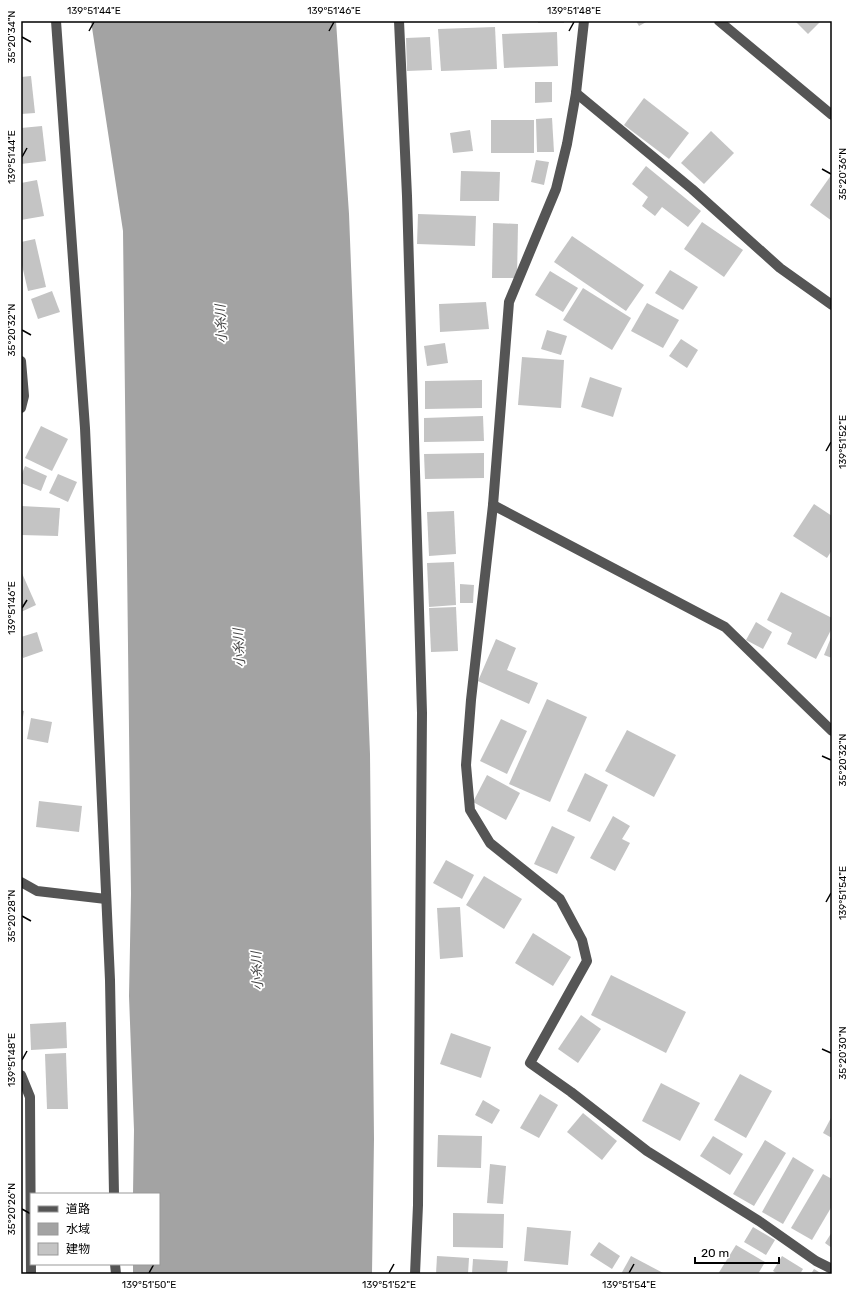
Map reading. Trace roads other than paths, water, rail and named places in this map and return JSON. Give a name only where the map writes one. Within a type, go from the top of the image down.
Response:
[{"type":"street","points":[[56,21],[85,428],[110,980],[114,1193]]},
{"type":"street","points":[[399,21],[407,196],[422,713],[416,1274]]},
{"type":"street","points":[[584,21],[576,93],[567,144],[556,189],[509,302],[493,505],[472,692],[466,765],[470,810],[490,843],[560,899],[582,940],[587,961],[530,1062],[647,1151],[759,1221],[816,1261],[832,1269]]},
{"type":"street","points":[[719,21],[832,115]]},
{"type":"street","points":[[576,93],[692,189],[780,268],[832,304]]},
{"type":"street","points":[[21,361],[24,396],[21,408]]},
{"type":"street","points":[[493,505],[725,627],[832,731]]},
{"type":"street","points":[[21,882],[37,891],[106,899]]},
{"type":"street","points":[[21,1075],[30,1097],[31,1193]]},
{"type":"water","name":"小糸川","points":[[91,21],[336,21],[349,214],[370,754],[374,1139],[372,1274],[133,1274],[133,1265],[160,1265],[160,1193],[133,1193],[134,1130],[129,996],[131,894],[123,231]]}]
